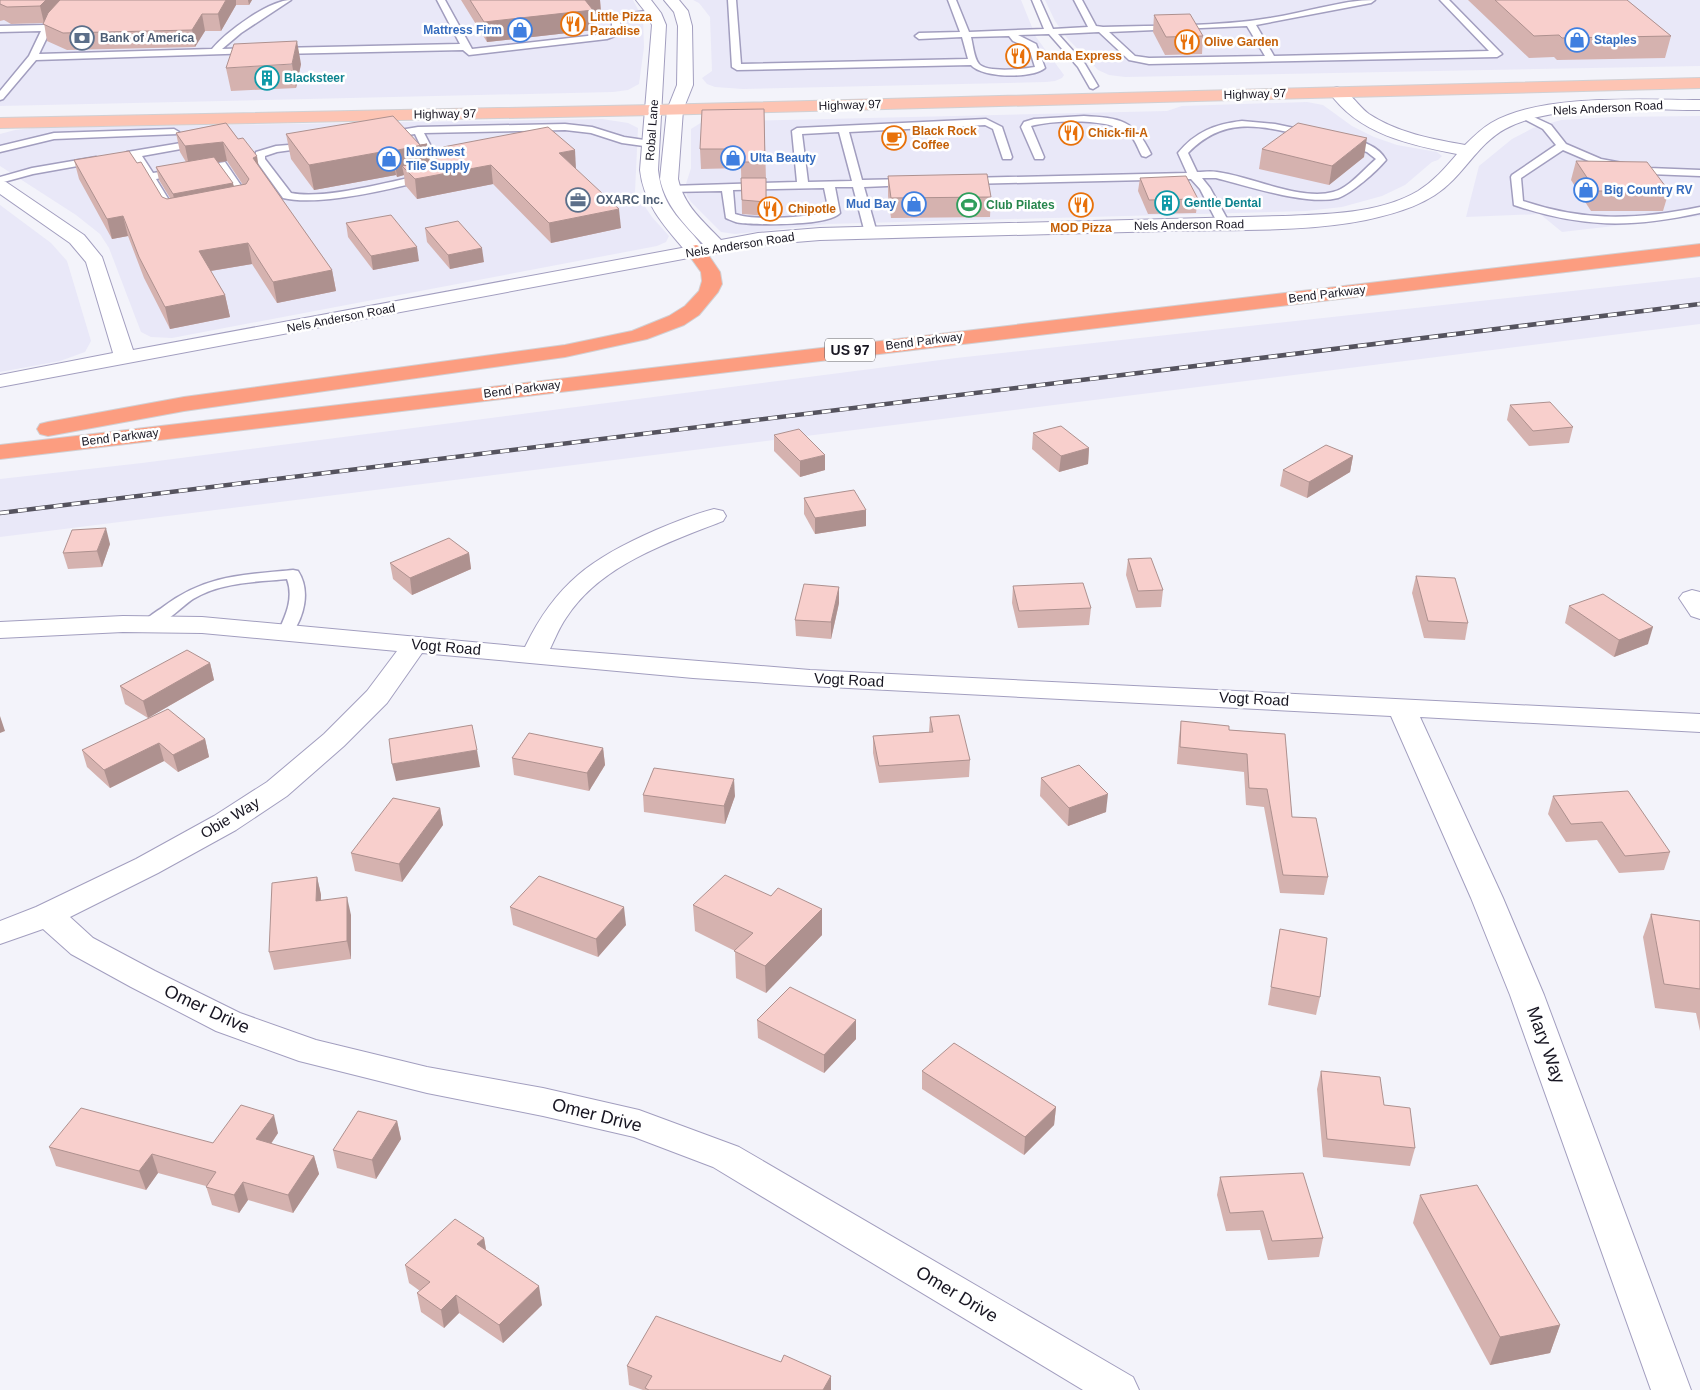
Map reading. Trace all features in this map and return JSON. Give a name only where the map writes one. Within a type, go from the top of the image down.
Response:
[{"type":"highway","name":"Bend Parkway","points":[[0,435],[642,358],[1700,236]]},
{"type":"highway","points":[[40,430],[184,404],[565,351],[625,339],[669,324],[699,304],[708,292],[712,280],[706,264],[696,250]]},
{"type":"highway","name":"Bend Parkway","points":[[0,452],[1700,250]]},
{"type":"main road","name":"Highway 97","points":[[678,103],[1093,86],[1700,73]]},
{"type":"main road","name":"Highway 97","points":[[0,112],[1337,92],[1700,83]]},
{"type":"main road","name":"Highway 97","points":[[0,123],[654,103]]},
{"type":"street","name":"Robal Lane","points":[[643,0],[654,13],[659,25],[649,182],[653,198],[696,250]]},
{"type":"street","name":"Robal Lane","points":[[670,189],[668,179],[678,103],[685,86],[685,26],[681,11],[671,0]]},
{"type":"street","points":[[1337,92],[1354,112],[1378,127],[1414,140],[1469,151]]},
{"type":"street","name":"Nels Anderson Road","points":[[0,381],[696,250],[792,236],[1327,220],[1377,212],[1399,205],[1429,191],[1439,184],[1486,133],[1496,127],[1525,116],[1584,107],[1700,105]]},
{"type":"street","points":[[0,186],[77,239],[95,261],[125,358]]},
{"type":"street","points":[[670,189],[676,202],[717,247]]},
{"type":"street","points":[[534,655],[555,614],[579,587],[611,560],[714,516]]},
{"type":"street","name":"Vogt Road","points":[[0,630],[124,624],[202,625],[693,670],[810,678],[1700,723]]},
{"type":"street","name":"Obie Way","points":[[0,933],[47,914],[147,866],[225,823],[277,789],[334,740],[376,697],[416,644]]},
{"type":"street","name":"Mary Way","points":[[1401,707],[1487,898],[1527,995],[1671,1390]]},
{"type":"street","name":"Omer Drive","points":[[47,914],[82,946],[143,979],[228,1022],[311,1052],[427,1080],[543,1102],[639,1124],[726,1157],[1119,1390]]},
{"type":"lane","points":[[0,97],[33,56],[47,28],[72,0]]},
{"type":"lane","points":[[215,52],[219,46],[232,36],[287,0]]},
{"type":"lane","points":[[441,0],[469,52],[607,36],[617,32],[616,22],[620,18],[654,13]]},
{"type":"lane","points":[[732,0],[737,67],[973,62]]},
{"type":"lane","points":[[952,0],[966,34],[973,62],[978,68],[991,71],[1030,71],[1040,68],[1041,66],[1033,46],[1016,39],[1012,34]]},
{"type":"lane","points":[[1036,0],[1051,31],[1082,66],[1093,86]]},
{"type":"lane","points":[[1078,0],[1096,28],[1132,58],[1140,60],[1497,54],[1444,0]]},
{"type":"lane","points":[[1317,0],[1334,7]]},
{"type":"lane","points":[[919,36],[1012,34],[1096,28],[1250,23],[1371,0]]},
{"type":"lane","points":[[1250,23],[1271,59]]},
{"type":"lane","points":[[0,29],[47,28]]},
{"type":"lane","points":[[33,56],[466,47]]},
{"type":"lane","points":[[1525,116],[1548,127],[1562,146],[1598,162],[1649,171],[1695,172],[1700,186]]},
{"type":"lane","points":[[1040,157],[1026,127],[1027,124],[1034,122],[1095,120],[1115,123],[1134,132],[1146,154]]},
{"type":"lane","points":[[803,185],[797,130],[986,122],[997,127],[1007,157]]},
{"type":"lane","points":[[1224,224],[1205,188],[1193,174],[1183,153],[1193,140],[1225,124],[1250,122],[1316,136]]},
{"type":"lane","points":[[379,135],[418,130],[565,127],[592,130],[622,140],[651,144]]},
{"type":"lane","points":[[843,129],[870,233]]},
{"type":"lane","points":[[322,143],[264,151],[260,154],[260,159],[287,196],[302,199],[315,198],[430,176],[438,172],[439,165],[430,154],[418,130]]},
{"type":"lane","points":[[0,150],[54,136],[174,132]]},
{"type":"lane","points":[[958,181],[1193,174],[1216,175],[1300,195],[1335,195],[1346,190],[1381,160],[1380,156],[1369,149],[1334,140]]},
{"type":"lane","points":[[0,180],[32,171],[207,142]]},
{"type":"lane","points":[[1562,146],[1516,177],[1518,203],[1565,217],[1617,222],[1675,216],[1700,210]]},
{"type":"lane","points":[[136,154],[172,214]]},
{"type":"lane","points":[[150,177],[221,164],[246,200],[228,204]]},
{"type":"lane","points":[[670,189],[920,182]]},
{"type":"lane","points":[[727,188],[730,216],[740,220],[819,218],[832,216],[835,213],[828,185]]},
{"type":"lane","points":[[150,624],[178,602],[202,588],[231,581],[293,574],[298,590],[295,612],[286,632]]},
{"type":"shaded area","points":[[0,0],[633,0],[643,19],[644,47],[639,84],[628,90],[613,92],[0,106]]},
{"type":"shaded area","points":[[693,0],[1021,0],[1036,37],[1064,75],[1055,81],[1046,82],[743,89],[715,87],[707,84],[702,78],[712,71],[710,17],[699,3]]},
{"type":"shaded area","points":[[1045,0],[1700,0],[1700,66],[1125,77],[1109,75],[1098,70],[1067,38],[1055,21]]},
{"type":"shaded area","points":[[1307,102],[1323,105],[1352,126],[1374,137],[1397,145],[1437,152],[1442,156],[1405,185],[1382,196],[1342,207],[1306,211],[828,224],[735,234],[721,232],[687,196],[686,184],[691,168],[691,129],[702,122],[1167,111],[1182,106]]},
{"type":"shaded area","name":"Big Country RV","points":[[1700,116],[1700,216],[1562,232],[1540,214],[1466,217],[1479,166],[1512,139],[1533,128],[1561,120],[1612,117]]},
{"type":"shaded area","points":[[602,119],[628,123],[638,128],[635,192],[652,217],[669,236],[666,242],[657,246],[172,338],[151,337],[141,332],[109,248],[100,234],[76,215],[0,166],[0,134],[33,128]]},
{"type":"shaded area","points":[[0,205],[51,243],[67,261],[91,341],[85,352],[60,361],[0,372]]},
{"type":"shaded area","points":[[1700,277],[1700,324],[0,537],[0,479],[142,463],[956,358]]},
{"type":"building","points":[[0,0],[46,0],[40,6],[7,7],[0,4]]},
{"type":"building","points":[[60,0],[226,0],[218,14],[202,14],[192,30],[63,33],[43,24],[48,13]]},
{"type":"building","points":[[470,0],[585,0],[593,10],[484,22]]},
{"type":"building","points":[[1495,0],[1627,0],[1671,36],[1562,38],[1559,35],[1534,36]]},
{"type":"building","points":[[1190,14],[1203,36],[1166,37],[1154,15]]},
{"type":"building","points":[[297,41],[292,64],[226,68],[234,44]]},
{"type":"building","points":[[764,109],[765,162],[741,162],[741,149],[700,149],[702,110]]},
{"type":"building","points":[[393,116],[420,145],[427,144],[309,165],[286,134]]},
{"type":"building","points":[[226,123],[238,139],[243,138],[257,156],[253,158],[332,270],[273,282],[248,243],[199,251],[225,295],[165,307],[139,257],[123,216],[107,219],[74,160],[129,151],[137,163],[141,162],[162,197],[167,199],[246,184],[249,179],[223,142],[185,146],[176,133]]},
{"type":"building","points":[[1298,123],[1367,138],[1332,166],[1262,149]]},
{"type":"building","points":[[548,127],[575,150],[559,153],[619,209],[549,223],[491,165],[415,179],[402,166],[428,162],[440,157],[443,147]]},
{"type":"building","points":[[214,157],[233,183],[173,194],[156,167]]},
{"type":"building","points":[[1576,161],[1647,162],[1669,191],[1596,191]]},
{"type":"building","points":[[987,174],[991,197],[891,198],[888,176]]},
{"type":"building","points":[[1186,176],[1198,199],[1149,200],[1140,178]]},
{"type":"building","points":[[741,178],[766,178],[766,202],[742,200]]},
{"type":"building","points":[[391,215],[417,247],[371,256],[346,223]]},
{"type":"building","points":[[458,221],[482,248],[448,255],[425,228]]},
{"type":"building","points":[[1550,402],[1573,427],[1533,431],[1510,405]]},
{"type":"building","points":[[1061,426],[1089,448],[1061,456],[1033,433]]},
{"type":"building","points":[[799,429],[825,455],[800,461],[774,435]]},
{"type":"building","points":[[1326,445],[1353,456],[1309,482],[1283,470]]},
{"type":"building","points":[[854,490],[866,510],[815,518],[804,498]]},
{"type":"building","points":[[106,528],[97,551],[63,553],[72,530]]},
{"type":"building","points":[[449,538],[469,553],[410,578],[390,563]]},
{"type":"building","points":[[1151,558],[1163,590],[1138,591],[1128,559]]},
{"type":"building","points":[[1416,576],[1455,578],[1468,623],[1428,621]]},
{"type":"building","points":[[1083,583],[1091,608],[1019,611],[1013,586]]},
{"type":"building","points":[[804,584],[839,587],[831,622],[795,620]]},
{"type":"building","points":[[1603,594],[1653,627],[1619,640],[1569,606]]},
{"type":"building","points":[[187,650],[210,663],[143,701],[120,686]]},
{"type":"building","points":[[168,709],[205,739],[173,755],[159,743],[104,770],[82,750]]},
{"type":"building","points":[[959,715],[970,760],[879,766],[873,736],[933,732],[930,717]]},
{"type":"building","points":[[1181,721],[1229,726],[1229,730],[1285,734],[1292,817],[1316,818],[1328,877],[1283,875],[1267,789],[1249,788],[1247,754],[1180,747]]},
{"type":"building","points":[[472,725],[477,750],[392,764],[389,739]]},
{"type":"building","points":[[529,733],[603,748],[587,773],[512,758]]},
{"type":"building","points":[[1079,765],[1108,794],[1069,808],[1041,778]]},
{"type":"building","points":[[654,768],[734,779],[724,806],[643,795]]},
{"type":"building","points":[[1628,791],[1670,852],[1625,856],[1602,822],[1571,824],[1553,796]]},
{"type":"building","points":[[393,798],[440,808],[399,864],[351,853]]},
{"type":"building","points":[[725,875],[771,896],[778,888],[822,909],[765,966],[734,951],[753,933],[693,905]]},
{"type":"building","points":[[539,876],[624,907],[596,939],[510,907]]},
{"type":"building","points":[[317,877],[316,901],[347,897],[347,941],[269,952],[272,883]]},
{"type":"building","points":[[1651,914],[1700,921],[1700,989],[1664,984]]},
{"type":"building","points":[[1280,929],[1327,938],[1320,997],[1271,987]]},
{"type":"building","points":[[790,987],[856,1020],[824,1055],[757,1020]]},
{"type":"building","points":[[954,1043],[1056,1107],[1025,1137],[922,1071]]},
{"type":"building","points":[[1321,1071],[1380,1077],[1384,1105],[1410,1108],[1415,1148],[1327,1139]]},
{"type":"building","points":[[241,1105],[274,1115],[256,1139],[314,1156],[288,1195],[243,1182],[234,1195],[206,1187],[216,1172],[152,1154],[139,1171],[49,1147],[81,1108],[213,1143]]},
{"type":"building","points":[[358,1111],[397,1121],[372,1160],[333,1150]]},
{"type":"building","points":[[1303,1173],[1323,1238],[1272,1241],[1263,1211],[1230,1213],[1220,1177]]},
{"type":"building","points":[[1477,1185],[1560,1325],[1500,1337],[1420,1195]]},
{"type":"building","points":[[455,1219],[484,1238],[477,1244],[539,1286],[499,1325],[456,1295],[441,1310],[417,1293],[430,1282],[405,1265]]},
{"type":"building","points":[[656,1316],[781,1362],[784,1355],[831,1376],[823,1390],[649,1390],[645,1388],[652,1376],[627,1366]]},
{"type":"railway","points":[[0,513],[1700,304]]},
{"type":"place","name":"Little Pizza Paradise","points":[[573,24]]},
{"type":"place","name":"Mattress Firm","points":[[520,30]]},
{"type":"place","name":"Bank of America","points":[[82,38]]},
{"type":"place","name":"Staples","points":[[1577,40]]},
{"type":"place","name":"Olive Garden","points":[[1187,42]]},
{"type":"place","name":"Panda Express","points":[[1018,56]]},
{"type":"place","name":"Blacksteer","points":[[267,78]]},
{"type":"place","name":"Chick-fil-A","points":[[1071,133]]},
{"type":"place","name":"Black Rock Coffee","points":[[894,138]]},
{"type":"place","name":"Ulta Beauty","points":[[733,158]]},
{"type":"place","name":"Northwest Tile Supply","points":[[389,159]]},
{"type":"place","name":"Big Country RV","points":[[1586,190]]},
{"type":"place","name":"OXARC Inc.","points":[[578,200]]},
{"type":"place","name":"Gentle Dental","points":[[1167,203]]},
{"type":"place","name":"Mud Bay","points":[[914,204]]},
{"type":"place","name":"Club Pilates","points":[[969,205]]},
{"type":"place","name":"MOD Pizza","points":[[1081,205]]},
{"type":"place","name":"Chipotle","points":[[770,209]]}]
